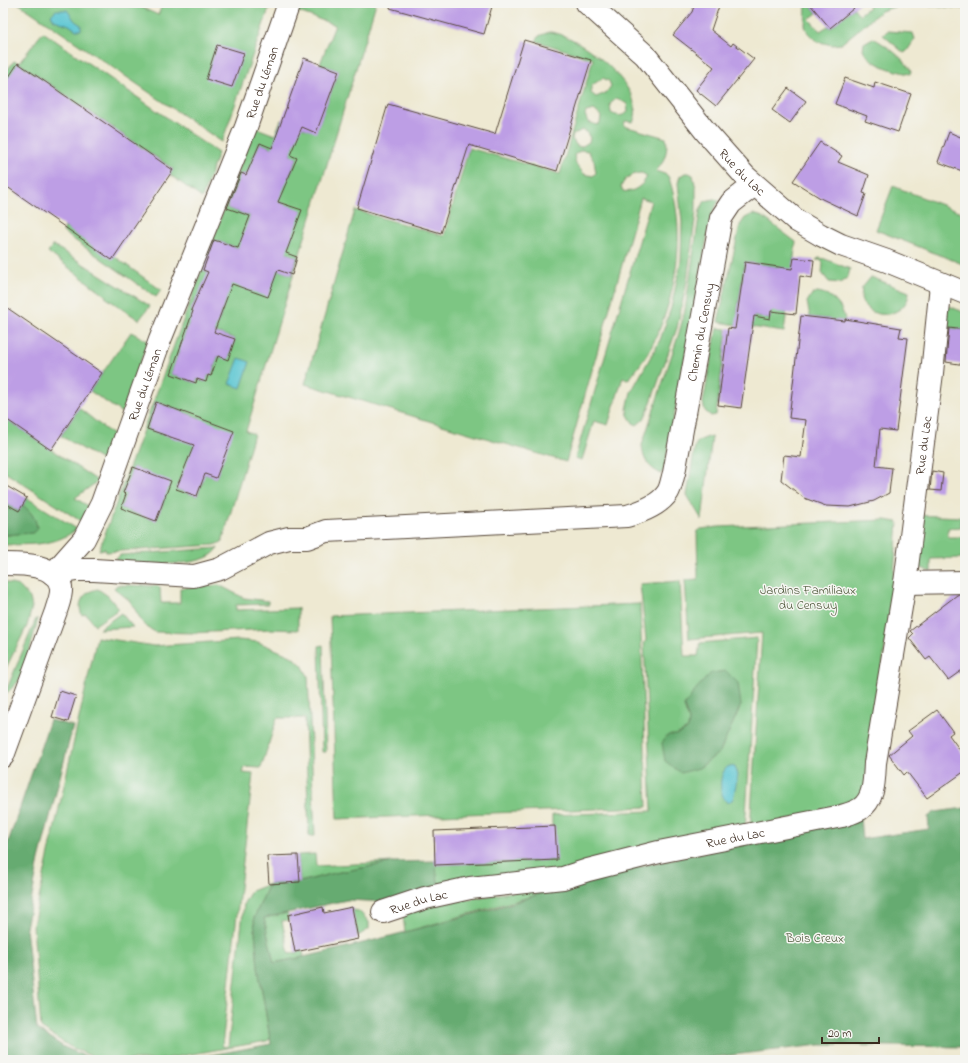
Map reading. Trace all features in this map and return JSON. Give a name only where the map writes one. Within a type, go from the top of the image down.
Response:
[{"type":"street","name":"Rue du Léman","points":[[53,574],[84,539],[102,503],[160,340],[246,127],[289,3]]},
{"type":"street","name":"Rue du Lac","points":[[588,3],[645,55],[706,132],[754,185],[797,221],[820,235],[841,245],[887,261],[965,294]]},
{"type":"street","name":"Chemin du Censuy","points":[[53,574],[76,570],[94,570],[194,576],[220,569],[269,543],[289,538],[307,538],[326,531],[627,516],[651,507],[668,492],[674,473],[721,218],[731,203],[754,185]]},
{"type":"street","name":"Rue du Lac","points":[[384,912],[432,896],[470,888],[563,878],[658,852],[842,816],[860,810],[868,801],[874,787],[875,763],[905,583],[932,373],[941,284]]},
{"type":"street","points":[[3,564],[35,566],[53,574],[59,580],[61,587],[60,600],[3,756]]},
{"type":"street","points":[[905,583],[965,582]]},
{"type":"green space","points":[[18,3],[132,3],[158,15],[163,3],[271,3],[222,142]]},
{"type":"green space","points":[[295,3],[328,3],[334,5],[335,3],[376,3],[246,431],[254,434],[222,542],[214,545],[106,552],[105,549],[99,550],[254,127],[275,135],[281,120],[316,132],[339,71],[320,64],[335,25],[293,10]],"holes":[[[260,143],[272,148],[274,143],[292,150],[290,155],[297,158],[289,177],[252,161]],[[241,173],[268,184],[268,198],[302,211],[248,222],[250,216],[227,208]],[[214,240],[241,249],[230,280],[203,270]],[[254,241],[297,257],[292,275],[278,270]],[[196,298],[223,308],[219,320],[191,310]],[[189,323],[235,339],[228,359],[218,356],[211,376],[208,375],[205,382],[197,379],[196,383],[171,374]],[[156,402],[200,418],[197,427],[174,438],[147,429]],[[233,431],[216,478],[186,467]],[[133,467],[159,477],[151,499],[163,503],[156,521],[121,508],[126,494],[123,493]],[[182,473],[203,481],[197,496],[176,489]]]},
{"type":"green space","points":[[806,3],[809,3],[817,13],[809,19],[820,31],[828,26],[830,28],[854,8],[859,15],[869,7],[866,3],[907,3],[881,11],[841,44],[832,45],[816,41],[808,33],[805,26]]},
{"type":"green space","points":[[910,3],[965,3],[965,9]]},
{"type":"green space","points":[[887,31],[913,33],[915,39],[904,53],[883,35]]},
{"type":"green space","points":[[43,32],[218,153],[202,198],[170,175],[173,169],[19,63]]},
{"type":"green space","points":[[549,32],[562,35],[577,42],[593,53],[609,66],[622,80],[631,95],[636,109],[633,122],[625,121],[624,126],[666,138],[667,147],[665,156],[656,171],[667,175],[669,178],[677,218],[677,259],[674,279],[670,299],[654,343],[630,378],[627,379],[623,377],[608,425],[594,421],[582,460],[575,458],[651,201],[641,198],[566,462],[305,384],[355,210],[444,236],[469,148],[560,174],[593,59],[536,41],[539,36]],"holes":[[[603,78],[609,81],[611,86],[606,93],[596,97],[591,93],[592,85]],[[617,98],[627,104],[628,112],[626,114],[620,116],[611,113],[610,104]],[[594,110],[601,116],[600,123],[597,125],[588,122],[585,115],[586,112]],[[582,130],[586,131],[590,138],[589,142],[581,147],[577,146],[572,139],[573,135]],[[581,150],[588,151],[594,161],[596,173],[593,176],[584,174],[576,164],[574,155]],[[642,173],[647,176],[643,183],[634,190],[626,192],[623,191],[621,187],[624,181],[635,174]]]},
{"type":"green space","points":[[873,38],[901,58],[911,73],[909,74],[889,69],[876,63],[866,55],[863,49],[864,43]]},
{"type":"green space","points":[[14,61],[19,63],[3,86],[3,76]]},
{"type":"green space","points":[[685,173],[693,175],[696,189],[696,212],[687,281],[677,328],[649,408],[644,419],[637,425],[633,423],[628,415],[627,409],[631,392],[660,340],[671,308],[681,261],[682,222],[678,183],[680,176]]},
{"type":"green space","points":[[893,186],[965,214],[965,265],[876,230]]},
{"type":"green space","points":[[714,199],[719,200],[711,216],[664,470],[661,474],[653,469],[645,459],[642,445],[679,333],[685,310],[700,210],[705,201]]},
{"type":"green space","points":[[753,214],[763,217],[796,242],[784,332],[718,322],[740,225],[745,218]],"holes":[[[745,262],[778,267],[770,319],[737,314]]]},
{"type":"green space","points":[[65,227],[112,259],[114,256],[161,290],[156,297],[63,232]]},
{"type":"green space","points":[[53,245],[150,306],[139,320],[105,297],[106,296],[48,252]]},
{"type":"green space","points":[[819,258],[850,269],[848,277],[840,283],[829,282],[822,273],[823,263],[820,260],[816,260]]},
{"type":"green space","points":[[871,277],[909,292],[907,300],[903,306],[889,314],[873,312],[866,307],[861,299],[862,288]]},
{"type":"green space","points":[[817,292],[827,295],[836,302],[842,311],[845,321],[810,317],[807,302],[812,294]]},
{"type":"green space","points":[[947,305],[965,313],[965,330],[943,327]]},
{"type":"green space","points":[[717,328],[727,329],[716,415],[711,416],[705,411],[703,403]]},
{"type":"green space","points":[[131,332],[148,341],[122,413],[90,391]]},
{"type":"green space","points":[[79,408],[114,436],[105,462],[61,436]]},
{"type":"green space","points":[[3,417],[98,481],[75,498],[88,506],[82,522],[3,471]]},
{"type":"green space","points":[[712,437],[702,520],[687,495],[695,446],[698,441]]},
{"type":"green space","points":[[27,498],[77,529],[60,539],[51,542],[3,545],[3,535],[11,535],[28,510],[23,505]]},
{"type":"green space","points":[[3,502],[19,511],[23,505],[33,516],[36,522],[37,530],[33,533],[3,535]]},
{"type":"green space","points":[[916,515],[961,517],[961,527],[948,528],[948,537],[965,537],[965,558],[931,559],[931,572],[917,566]]},
{"type":"green space","name":"Jardins Familiaux du Censuy","points":[[885,520],[898,522],[892,599],[863,799],[750,830],[762,633],[689,639],[685,580],[698,579],[697,532],[701,529],[718,527]]},
{"type":"green space","points":[[218,548],[212,555],[201,560],[187,563],[154,564],[115,560],[120,555]]},
{"type":"green space","points":[[680,581],[684,656],[698,656],[700,643],[757,638],[745,830],[562,874],[439,888],[435,865],[556,860],[555,826],[552,826],[552,815],[652,811],[644,644],[646,640],[640,584]],"holes":[[[741,705],[719,752],[699,768],[676,735],[688,729],[689,720],[684,706]]]},
{"type":"green space","points":[[3,582],[19,586],[30,598],[32,607],[27,626],[4,672]]},
{"type":"green space","points":[[117,585],[158,586],[160,588],[161,603],[180,603],[180,588],[219,585],[244,598],[268,601],[268,604],[236,605],[236,610],[298,608],[298,630],[271,629],[192,633],[155,632],[144,625],[130,601],[114,588]]},
{"type":"green space","points":[[98,589],[108,596],[119,609],[95,625],[86,614],[82,615],[80,606],[83,598],[89,592]]},
{"type":"green space","points":[[640,604],[647,807],[337,819],[330,616]]},
{"type":"green space","points":[[121,613],[133,627],[99,629]]},
{"type":"green space","points":[[36,619],[38,619],[22,678],[7,693],[6,691]]},
{"type":"green space","points":[[97,637],[154,646],[239,640],[258,642],[291,656],[302,665],[308,676],[315,836],[309,836],[305,718],[277,718],[261,768],[245,767],[243,773],[253,774],[222,1046],[228,1047],[244,903],[251,891],[269,884],[254,918],[258,967],[270,1039],[267,1041],[158,1060],[105,1060],[86,1054],[69,1046],[41,1028],[33,925]]},
{"type":"green space","points":[[323,645],[326,752],[322,752],[319,646]]},
{"type":"green space","points":[[726,671],[738,683],[741,705],[720,752],[699,768],[681,773],[665,761],[662,743],[668,735],[676,735],[688,729],[689,720],[684,706],[696,689],[711,673]]},
{"type":"green space","points":[[50,720],[73,726],[39,860],[26,928],[37,1029],[64,1047],[94,1060],[3,1060],[3,857]]},
{"type":"green space","name":"Bois Creux","points":[[965,808],[965,1047],[820,1045],[689,1060],[183,1060],[271,1044],[258,967],[254,918],[269,884],[300,882],[335,873],[394,862],[435,861],[439,888],[386,902],[347,900],[264,918],[274,963],[359,944],[490,910],[536,895],[565,883],[860,817],[862,839],[929,829],[928,817],[935,812]]},
{"type":"green space","points":[[315,854],[316,866],[394,862],[335,873],[300,882],[298,855]]},
{"type":"green space","points":[[565,883],[547,892],[405,932],[403,916],[409,909]]},
{"type":"green space","points":[[352,910],[359,911],[369,922],[369,929],[358,936]]},
{"type":"green space","points":[[287,913],[289,920],[282,921],[289,954],[303,951],[304,957],[273,963],[264,918]]},
{"type":"water","points":[[56,10],[67,10],[75,21],[81,25],[81,30],[76,30],[69,25],[54,20],[51,15]]},
{"type":"water","points":[[239,358],[250,362],[241,388],[229,384]]},
{"type":"water","points":[[729,766],[735,767],[738,775],[733,799],[728,803],[722,795],[721,778],[725,769]]},
{"type":"building","points":[[391,3],[493,3],[484,34],[390,8]]},
{"type":"building","points":[[695,3],[720,3],[711,30],[731,46],[733,43],[754,59],[716,106],[696,90],[714,67],[673,35],[692,12]]},
{"type":"building","points":[[809,3],[860,3],[830,28]]},
{"type":"building","points":[[524,40],[591,60],[557,171],[469,145],[441,233],[357,208],[388,104],[495,134]]},
{"type":"building","points":[[217,45],[244,53],[232,87],[206,79]]},
{"type":"building","points":[[304,58],[339,71],[316,133],[302,127],[290,155],[297,158],[278,202],[302,210],[286,253],[297,257],[292,275],[278,270],[268,297],[232,284],[214,332],[235,339],[228,360],[218,356],[211,376],[208,375],[206,382],[197,379],[196,383],[171,374],[193,311],[191,310],[208,272],[203,270],[214,240],[238,248],[250,216],[227,208],[241,173],[246,175],[260,143],[272,148]]},
{"type":"building","points":[[18,63],[173,170],[112,260],[3,184],[3,86]]},
{"type":"building","points":[[845,78],[874,88],[875,82],[911,94],[898,132],[865,121],[867,116],[835,104]]},
{"type":"building","points":[[788,88],[806,101],[790,123],[772,110]]},
{"type":"building","points":[[949,132],[965,139],[965,172],[938,162]]},
{"type":"building","points":[[820,142],[842,156],[838,162],[869,175],[863,193],[866,194],[858,216],[822,199],[793,181]]},
{"type":"building","points":[[794,258],[814,260],[812,278],[800,276],[796,314],[771,311],[770,319],[754,316],[741,408],[718,405],[728,328],[735,329],[745,262],[792,269]]},
{"type":"building","points":[[3,305],[102,373],[51,450],[3,417]]},
{"type":"building","points":[[801,316],[845,321],[845,319],[901,328],[899,337],[908,338],[896,431],[880,429],[876,466],[892,468],[889,493],[874,501],[850,507],[826,506],[804,498],[781,480],[784,455],[801,457],[806,420],[789,418]]},
{"type":"building","points":[[949,328],[965,330],[965,365],[946,362]]},
{"type":"building","points":[[156,402],[234,431],[216,478],[205,474],[197,496],[176,489],[194,445],[147,429]]},
{"type":"building","points":[[133,467],[171,481],[156,521],[121,508],[126,494],[123,493]]},
{"type":"building","points":[[932,471],[943,473],[941,491],[930,490]]},
{"type":"building","points":[[3,484],[27,498],[19,511],[3,502]]},
{"type":"building","points":[[965,594],[965,668],[948,680],[930,657],[926,660],[909,638],[913,634],[910,631],[957,595]]},
{"type":"building","points":[[60,691],[76,696],[68,722],[52,717]]},
{"type":"building","points":[[937,710],[953,732],[949,735],[965,757],[965,771],[927,798],[907,772],[904,775],[889,755],[912,736],[908,731]]},
{"type":"building","points":[[555,826],[557,860],[435,865],[434,831]]},
{"type":"building","points":[[298,855],[300,882],[269,884],[267,856]]},
{"type":"building","points":[[323,907],[324,913],[352,907],[358,939],[295,952],[288,915]]}]
